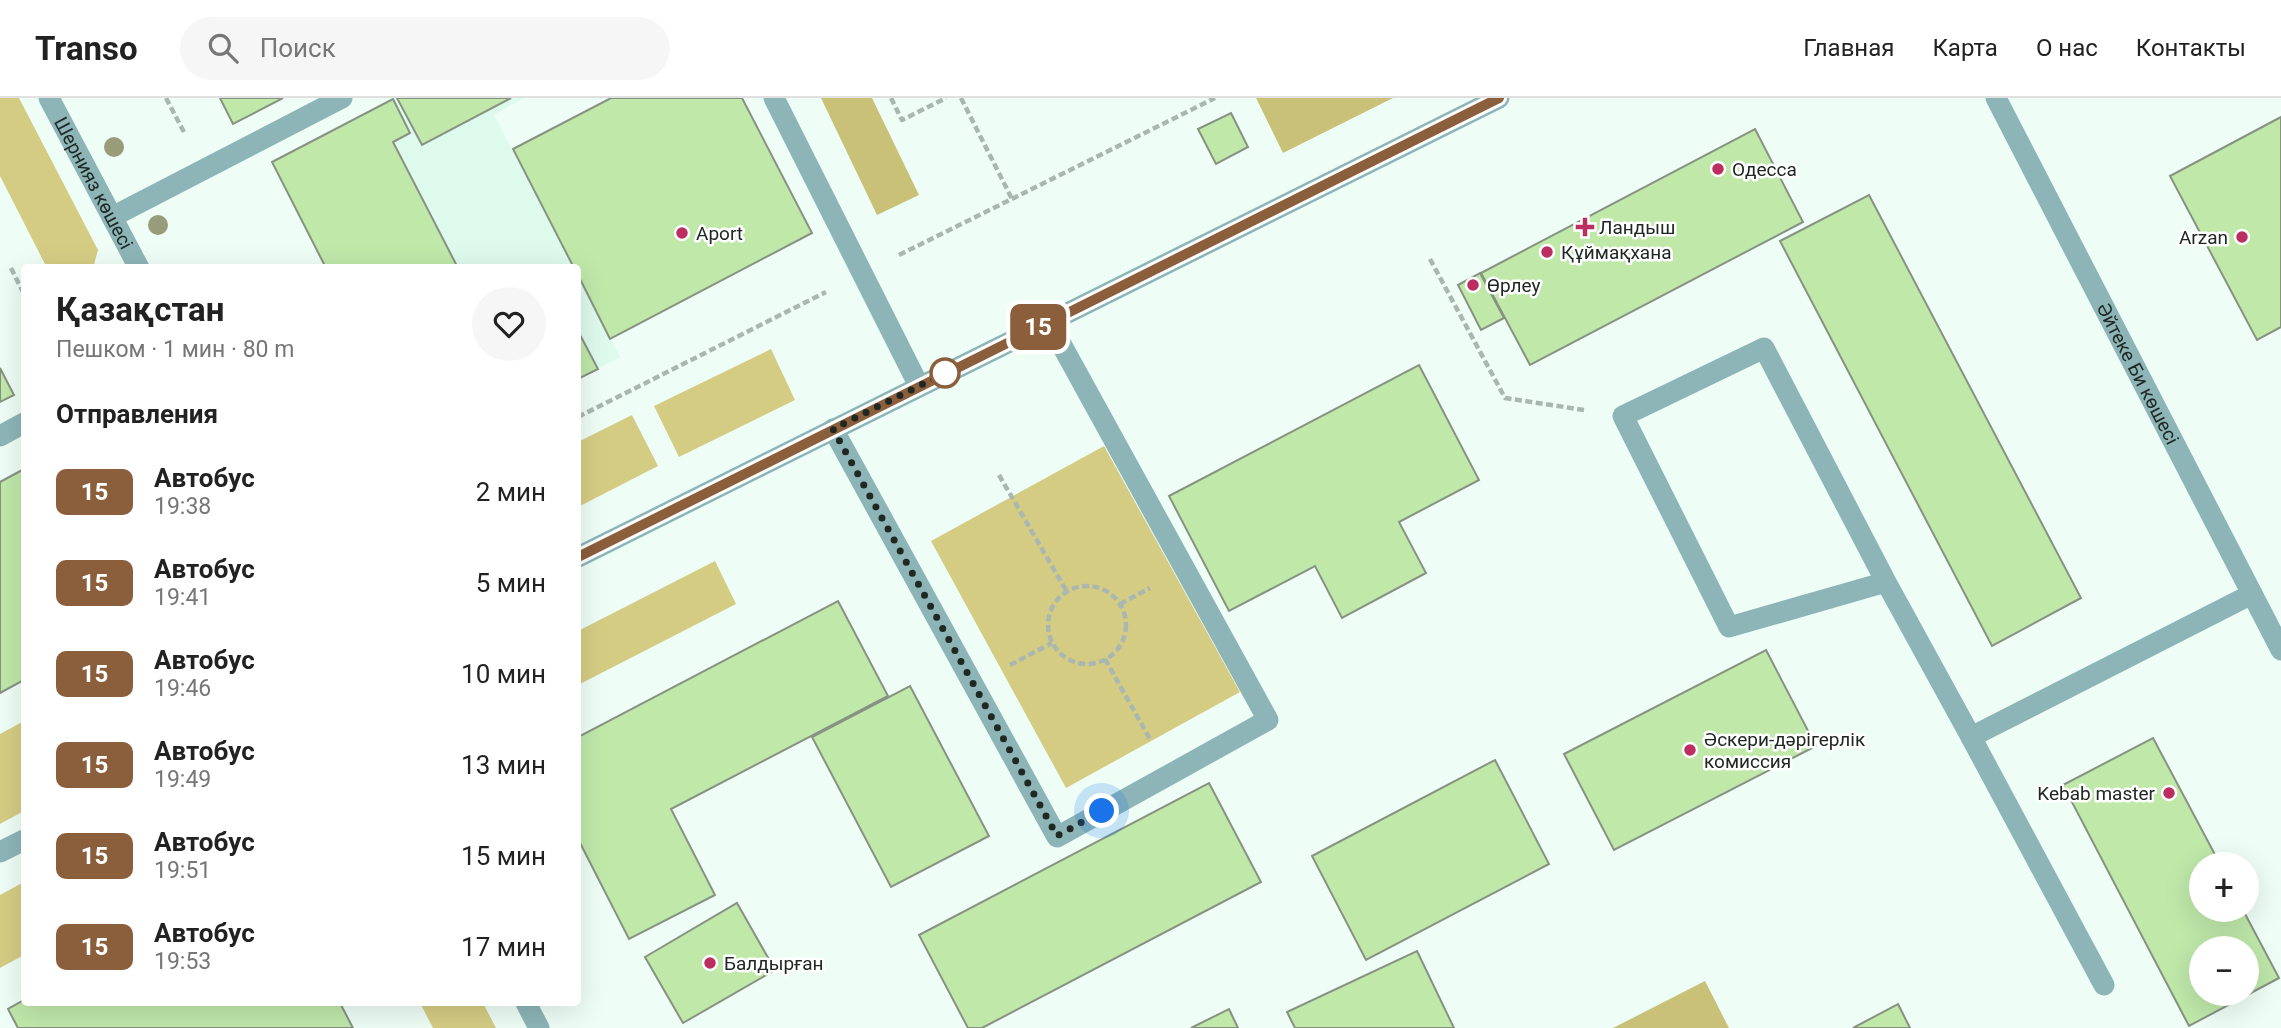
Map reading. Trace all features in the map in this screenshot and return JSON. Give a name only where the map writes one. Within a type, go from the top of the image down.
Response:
[{"type":"street","name":"Шернияз көшесі","points":[[49,98],[137,264]]},
{"type":"street","points":[[112,217],[342,98]]},
{"type":"street","points":[[774,98],[919,386]]},
{"type":"street","points":[[581,555],[1499,98]]},
{"type":"street","name":"Әйтеке Би көшесі","points":[[1996,98],[2281,650]]},
{"type":"street","points":[[833,429],[1057,836],[1268,720],[1049,322]]},
{"type":"street","points":[[1886,582],[1729,627],[1623,416],[1764,348],[1886,582],[2104,985]]},
{"type":"street","points":[[0,436],[21,425]]},
{"type":"street","points":[[1971,737],[2252,594]]},
{"type":"street","points":[[0,852],[21,842]]},
{"type":"street","points":[[528,1006],[539,1028]]},
{"type":"path","points":[[166,98],[186,135]]},
{"type":"path","points":[[891,98],[902,120],[946,98]]},
{"type":"path","points":[[961,98],[1012,199]]},
{"type":"path","points":[[1430,259],[1505,398],[1623,416]]},
{"type":"path","points":[[11,268],[21,288]]},
{"type":"path","points":[[999,475],[1067,592]]},
{"type":"path","points":[[1086,586],[1100,588],[1111,594],[1120,604],[1126,630],[1122,642],[1105,659],[1094,664],[1081,663],[1059,653],[1052,643],[1049,619],[1053,607],[1067,592],[1086,586]]},
{"type":"path","points":[[1120,604],[1153,586]]},
{"type":"path","points":[[974,686],[1052,643]]},
{"type":"path","points":[[1105,659],[1171,774]]},
{"type":"shaded area","points":[[0,98],[19,98],[98,250],[94,264],[45,264],[0,176]]},
{"type":"shaded area","points":[[393,98],[524,98],[494,115],[572,264],[324,264],[272,162]]},
{"type":"shaded area","points":[[821,98],[872,98],[919,195],[877,215]]},
{"type":"shaded area","points":[[1256,98],[1393,98],[1283,153]]},
{"type":"shaded area","points":[[581,281],[620,357],[581,377]]},
{"type":"shaded area","points":[[771,349],[795,400],[679,457],[654,406]]},
{"type":"shaded area","points":[[632,415],[658,466],[581,505],[581,440]]},
{"type":"shaded area","points":[[1104,446],[1240,692],[1066,788],[931,541]]},
{"type":"shaded area","points":[[715,561],[736,604],[581,683],[581,629]]},
{"type":"shaded area","points":[[21,723],[21,813],[0,824],[0,734]]},
{"type":"shaded area","points":[[21,884],[21,957],[0,968],[0,895]]},
{"type":"shaded area","points":[[1705,981],[1729,1028],[1613,1028]]},
{"type":"shaded area","points":[[422,1006],[485,1006],[496,1028],[433,1028]]},
{"type":"building","points":[[220,98],[283,98],[233,124]]},
{"type":"building","points":[[397,98],[511,98],[422,145]]},
{"type":"building","points":[[611,98],[742,98],[812,233],[610,339],[581,281],[581,264],[572,264],[513,149]]},
{"type":"building","points":[[393,99],[410,133],[393,142],[456,264],[324,264],[272,162]]},
{"type":"building","points":[[1231,113],[1248,147],[1216,164],[1198,129]]},
{"type":"building","points":[[2281,117],[2281,327],[2257,340],[2170,176]]},
{"type":"building","points":[[1755,129],[1803,222],[1530,365],[1481,273]]},
{"type":"building","points":[[1869,195],[2081,598],[1992,646],[1780,241]]},
{"type":"building","points":[[1480,273],[1504,318],[1481,330],[1458,285]]},
{"type":"building","points":[[581,337],[598,369],[581,378]]},
{"type":"building","points":[[1419,365],[1479,480],[1399,522],[1426,573],[1342,618],[1315,566],[1229,611],[1169,496]]},
{"type":"building","points":[[0,368],[14,395],[0,402]]},
{"type":"building","points":[[21,471],[21,682],[0,693],[0,482]]},
{"type":"building","points":[[838,601],[888,696],[671,809],[715,895],[629,939],[581,845],[581,735]]},
{"type":"building","name":"Әскери-дәрігерлік комиссия","points":[[1766,650],[1816,746],[1614,850],[1564,754]]},
{"type":"building","points":[[910,686],[989,836],[891,887],[812,737]]},
{"type":"building","points":[[2153,738],[2214,852],[2189,852],[2189,922],[2249,922],[2257,936],[2189,936],[2189,1006],[2226,1006],[2189,1026],[2063,785]]},
{"type":"building","points":[[1495,760],[1549,864],[1366,960],[1312,856]]},
{"type":"building","points":[[1209,783],[1261,882],[982,1028],[968,1028],[919,935]]},
{"type":"building","name":"Балдырған","points":[[737,903],[775,970],[683,1023],[645,957]]},
{"type":"building","points":[[2259,940],[2279,978],[2259,989]]},
{"type":"building","points":[[1417,951],[1454,1028],[1295,1028],[1287,1012]]},
{"type":"building","points":[[21,1002],[21,1006],[342,1006],[353,1028],[18,1028],[8,1009]]},
{"type":"building","points":[[1898,1004],[1910,1028],[1853,1028]]},
{"type":"building","points":[[1229,1009],[1238,1028],[1191,1028]]},
{"type":"bus line","name":"15","points":[[581,556],[1499,98]]},
{"type":"place","name":"Одесса","points":[[1718,169]]},
{"type":"place","name":"Ландыш","points":[[1585,227]]},
{"type":"place","name":"Aport","points":[[682,233]]},
{"type":"place","name":"Arzan","points":[[2242,237]]},
{"type":"place","name":"Құймақхана","points":[[1547,252]]},
{"type":"place","name":"Өрлеу","points":[[1473,285]]},
{"type":"place","name":"Әскери-дәрігерлік комиссия","points":[[1690,750]]},
{"type":"place","name":"Kebab master","points":[[2169,793]]},
{"type":"place","name":"Балдырған","points":[[710,963]]},
{"type":"route","points":[[945,373],[833,429],[1057,836],[1102,811]]}]
